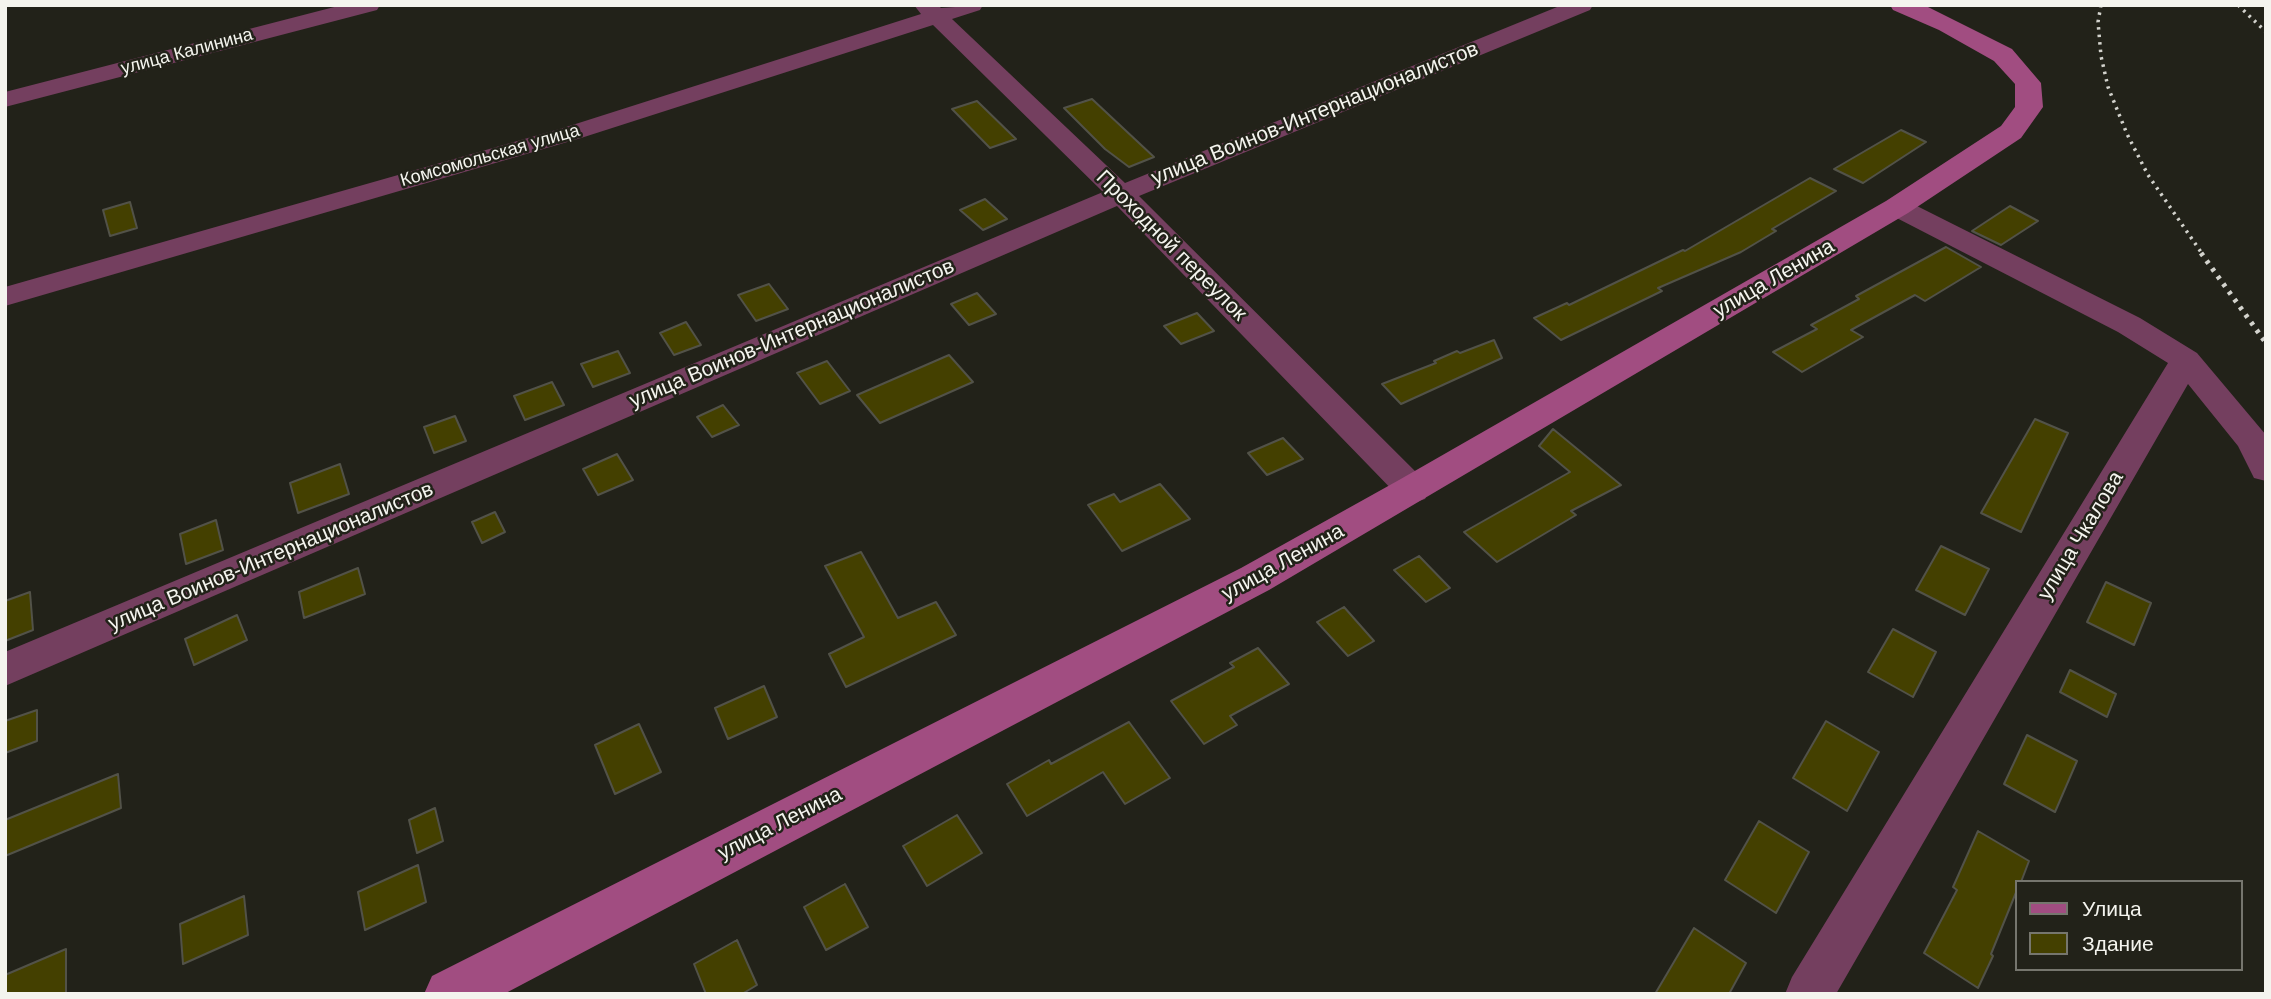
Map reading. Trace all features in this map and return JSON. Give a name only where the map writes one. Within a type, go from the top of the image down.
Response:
[{"type":"main road","name":"улица Ленина","points":[[450,994],[1255,579],[1413,490],[1897,207],[2011,132],[2029,107],[2028,83],[2003,55],[1948,25],[1902,5]]},
{"type":"street","name":"улица Калинина","points":[[5,100],[369,5]]},
{"type":"street","name":"Комсомольская улица","points":[[5,297],[572,133],[932,11],[972,5]]},
{"type":"street","name":"улица Воинов-Интернационалистов","points":[[5,670],[1121,194],[1582,5]]},
{"type":"street","name":"Проходной переулок","points":[[932,11],[1121,194],[1413,490]]},
{"type":"street","points":[[1897,207],[2129,325],[2186,360],[2252,440],[2266,469]]},
{"type":"street","name":"улица Чкалова","points":[[1809,994],[2186,360]]},
{"type":"building","points":[[1092,99],[1154,157],[1129,167],[1105,149],[1064,108]]},
{"type":"building","points":[[977,101],[1016,139],[990,148],[952,109]]},
{"type":"building","points":[[1901,130],[1926,142],[1863,183],[1834,169]]},
{"type":"building","points":[[1810,178],[1836,191],[1772,229],[1776,231],[1741,252],[1658,288],[1662,291],[1561,340],[1534,318],[1567,303],[1569,305],[1685,251]]},
{"type":"building","points":[[985,199],[1007,219],[983,230],[960,210]]},
{"type":"building","points":[[130,202],[137,228],[110,236],[103,210]]},
{"type":"building","points":[[2010,206],[2038,221],[2001,245],[1972,231]]},
{"type":"building","points":[[1946,247],[1981,267],[1925,301],[1915,295],[1851,330],[1863,337],[1802,372],[1773,352],[1817,329],[1811,325],[1859,299],[1856,296]]},
{"type":"building","points":[[769,284],[788,309],[756,321],[738,295]]},
{"type":"building","points":[[977,293],[996,314],[969,325],[951,304]]},
{"type":"building","points":[[1197,313],[1214,331],[1181,344],[1164,326]]},
{"type":"building","points":[[686,322],[701,345],[674,355],[660,333]]},
{"type":"building","points":[[1494,340],[1502,358],[1401,404],[1382,384],[1436,363],[1434,361],[1457,351],[1460,353]]},
{"type":"building","points":[[618,351],[630,373],[593,387],[581,364]]},
{"type":"building","points":[[949,355],[973,382],[880,423],[857,395]]},
{"type":"building","points":[[827,361],[850,391],[820,404],[797,373]]},
{"type":"building","points":[[552,382],[564,405],[525,420],[514,396]]},
{"type":"building","points":[[723,405],[739,425],[712,437],[697,417]]},
{"type":"building","points":[[455,416],[466,441],[434,453],[424,427]]},
{"type":"building","points":[[2035,419],[2068,433],[2021,532],[1981,513]]},
{"type":"building","points":[[1553,429],[1621,485],[1571,511],[1576,515],[1497,562],[1464,532],[1570,472],[1539,446]]},
{"type":"building","points":[[1283,438],[1303,459],[1267,475],[1248,453]]},
{"type":"building","points":[[617,454],[633,480],[598,495],[583,469]]},
{"type":"building","points":[[340,464],[349,494],[298,513],[290,483]]},
{"type":"building","points":[[1160,484],[1190,519],[1122,551],[1088,505],[1114,494],[1120,502]]},
{"type":"building","points":[[495,512],[505,532],[482,543],[472,522]]},
{"type":"building","points":[[216,520],[223,550],[186,564],[180,534]]},
{"type":"building","points":[[1941,546],[1989,569],[1965,615],[1916,590]]},
{"type":"building","points":[[861,552],[898,618],[936,602],[956,635],[846,687],[829,654],[864,637],[825,566]]},
{"type":"building","points":[[1419,556],[1450,588],[1426,602],[1394,570]]},
{"type":"building","points":[[358,568],[365,594],[304,618],[299,592]]},
{"type":"building","points":[[2106,582],[2151,603],[2134,645],[2087,622]]},
{"type":"building","points":[[30,592],[33,630],[5,641],[5,601]]},
{"type":"building","points":[[1344,607],[1374,641],[1348,656],[1317,622]]},
{"type":"building","points":[[237,615],[247,640],[194,665],[185,639]]},
{"type":"building","points":[[1893,629],[1936,652],[1913,697],[1868,672]]},
{"type":"building","points":[[1258,648],[1289,684],[1230,716],[1237,725],[1204,744],[1171,701],[1234,667],[1230,663]]},
{"type":"building","points":[[2070,670],[2116,694],[2107,717],[2060,692]]},
{"type":"building","points":[[764,686],[777,717],[728,739],[715,708]]},
{"type":"building","points":[[37,710],[37,741],[5,753],[5,721]]},
{"type":"building","points":[[1826,721],[1879,752],[1847,811],[1793,778]]},
{"type":"building","points":[[1129,722],[1170,778],[1125,804],[1103,772],[1027,816],[1007,784],[1049,760],[1051,764]]},
{"type":"building","points":[[639,724],[661,772],[615,794],[595,745]]},
{"type":"building","points":[[2027,735],[2077,761],[2055,812],[2004,784]]},
{"type":"building","points":[[118,774],[121,808],[5,856],[5,820]]},
{"type":"building","points":[[435,808],[443,841],[417,853],[409,820]]},
{"type":"building","points":[[957,815],[982,853],[927,886],[903,846]]},
{"type":"building","points":[[1759,821],[1809,852],[1776,913],[1725,880]]},
{"type":"building","points":[[1978,831],[2029,861],[2022,880],[2016,880],[2016,892],[1991,954],[1993,956],[1978,988],[1924,953],[1957,890],[1953,887]]},
{"type":"building","points":[[418,865],[426,902],[365,930],[358,892]]},
{"type":"building","points":[[845,884],[868,927],[826,950],[804,907]]},
{"type":"building","points":[[244,896],[248,935],[183,964],[180,924]]},
{"type":"building","points":[[1694,928],[1746,963],[1729,994],[1655,994]]},
{"type":"building","points":[[737,940],[757,985],[742,994],[706,994],[694,964]]},
{"type":"building","points":[[66,949],[66,994],[5,994],[5,975]]},
{"type":"railway","points":[[2101,5],[2098,22],[2101,56],[2108,87],[2127,134],[2148,175],[2203,255]]},
{"type":"railway","points":[[2238,5],[2266,32]]},
{"type":"railway","points":[[2201,253],[2266,343]]}]
